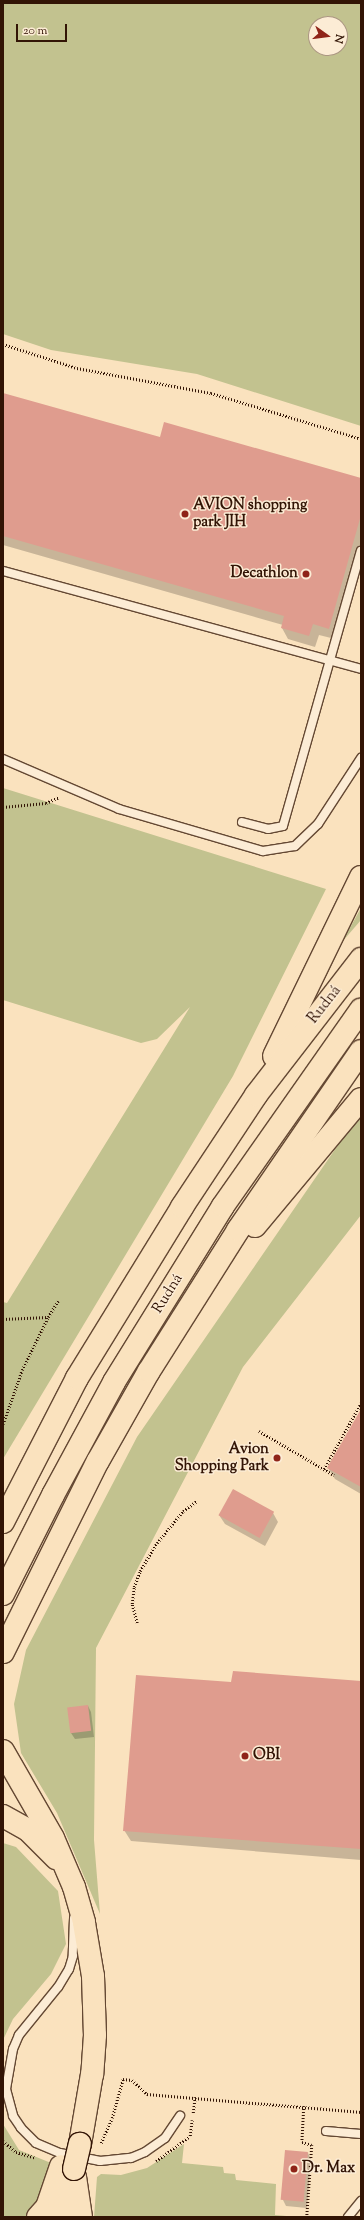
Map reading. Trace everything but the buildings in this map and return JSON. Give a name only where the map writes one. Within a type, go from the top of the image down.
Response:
[{"type":"highway","points":[[256,1095],[361,877]]},
{"type":"highway","name":"Rudná","points":[[3,1522],[77,1378],[182,1207],[256,1095],[361,959]]},
{"type":"highway","name":"Rudná","points":[[3,1594],[52,1495],[114,1382],[223,1206],[361,1010]]},
{"type":"highway","points":[[3,1665],[6,1644],[98,1461],[150,1371],[238,1230],[361,1051]]},
{"type":"highway","points":[[150,1371],[242,1241],[361,1099]]},
{"type":"highway","points":[[3,1751],[49,1829],[74,1887],[84,1923],[93,1976],[94,2053],[82,2144],[46,2207],[38,2217]]},
{"type":"highway","points":[[3,1816],[28,1830],[65,1867]]},
{"type":"highway","points":[[62,2217],[67,2168]]},
{"type":"highway","points":[[67,2168],[82,2217]]},
{"type":"lane","points":[[242,822],[268,829],[283,826],[361,551]]},
{"type":"lane","points":[[3,571],[361,669]]},
{"type":"lane","points":[[3,759],[119,809],[263,851],[295,846],[318,824],[361,758]]},
{"type":"lane","points":[[74,1887],[74,1949],[69,1969],[58,1987],[19,2035],[9,2061],[6,2089],[13,2116],[21,2128],[36,2143],[60,2153],[100,2161],[131,2158],[145,2152],[165,2138],[180,2116]]},
{"type":"lane","points":[[326,2131],[361,2134]]},
{"type":"lane","points":[[348,2217],[361,2201]]},
{"type":"path","points":[[3,344],[77,368],[211,393],[361,440]]},
{"type":"path","points":[[3,807],[46,803],[75,789]]},
{"type":"path","points":[[3,1424],[22,1370],[58,1300]]},
{"type":"path","points":[[3,1319],[48,1317]]},
{"type":"path","points":[[324,1469],[361,1403]]},
{"type":"path","points":[[259,1431],[334,1475]]},
{"type":"path","points":[[137,1623],[132,1604],[134,1587],[140,1571],[157,1543],[183,1511],[197,1501]]},
{"type":"path","points":[[82,2144],[112,2118],[123,2079],[132,2080],[147,2094],[304,2106],[361,2112]]},
{"type":"path","points":[[304,2106],[302,2142],[312,2145],[307,2217]]},
{"type":"green space","points":[[3,3],[361,3],[361,426],[197,374],[51,350],[3,334]]},
{"type":"green space","points":[[3,788],[326,889],[233,1076],[3,1459],[3,1302],[7,1303],[190,1007],[157,1039],[141,1043],[3,1000]]},
{"type":"green space","points":[[361,908],[361,920],[342,942]]},
{"type":"green space","points":[[361,1118],[361,1215],[243,1367],[96,1648],[94,1840],[100,1914],[57,1813],[21,1753],[14,1704],[26,1650],[137,1437],[347,1132]]},
{"type":"green space","points":[[3,1843],[16,1847],[58,1891],[66,1944],[51,1974],[13,2019],[3,2040]]},
{"type":"green space","points":[[3,2124],[19,2150],[56,2165],[36,2207],[27,2217],[3,2217]]},
{"type":"green space","points":[[184,2144],[182,2163],[223,2167],[224,2173],[235,2174],[236,2180],[276,2184],[275,2215],[298,2217],[94,2217],[97,2177],[101,2174],[121,2175],[147,2168]]},
{"type":"place","name":"AVION shopping park JIH","points":[[185,514]]},
{"type":"place","name":"Decathlon","points":[[306,574]]},
{"type":"place","name":"Avion Shopping Park","points":[[277,1458]]},
{"type":"place","name":"OBI","points":[[245,1756]]},
{"type":"place","name":"Dr. Max","points":[[294,2169]]}]
